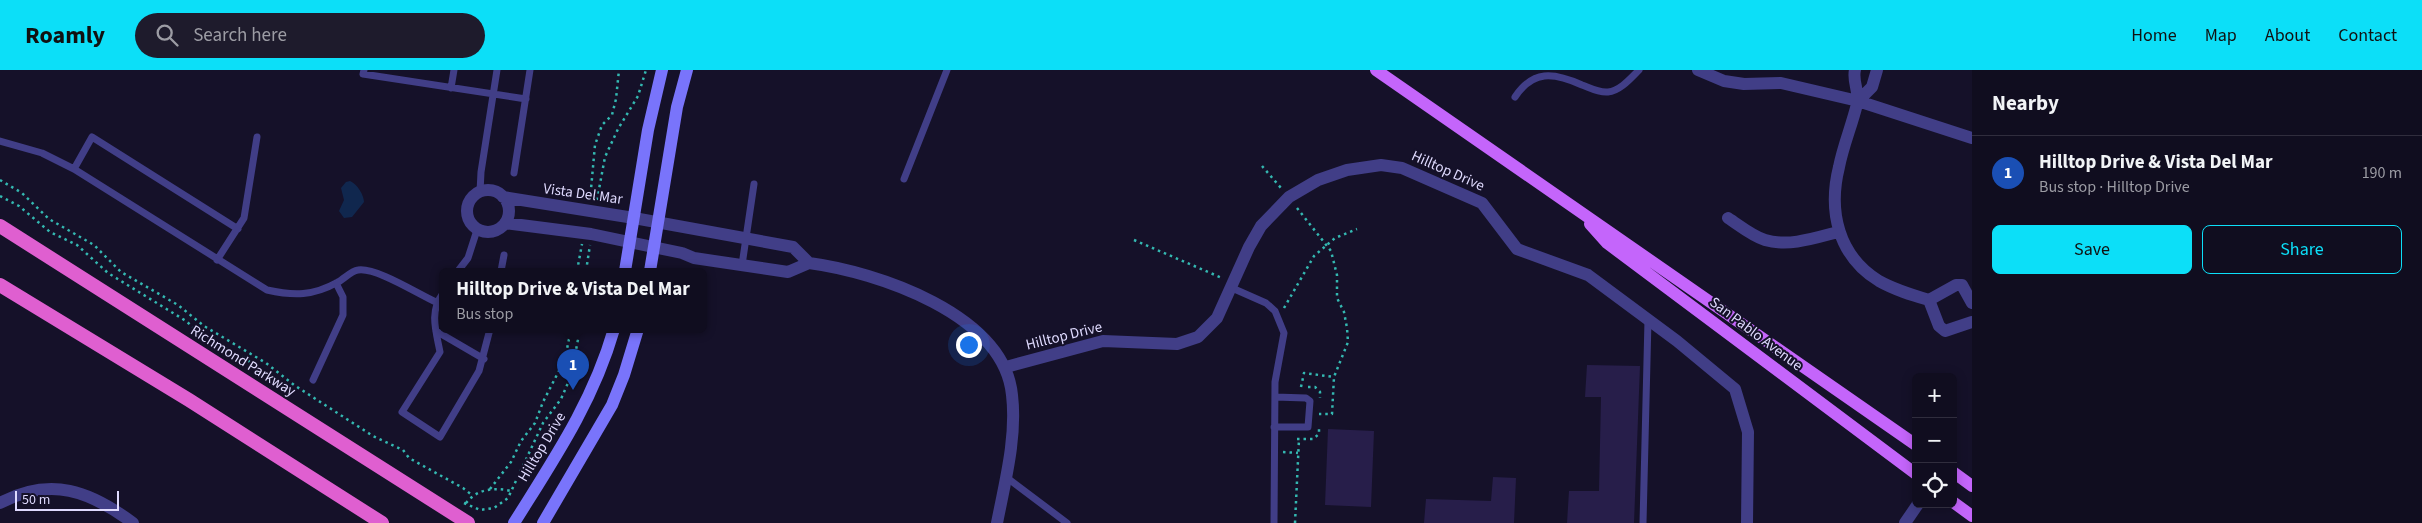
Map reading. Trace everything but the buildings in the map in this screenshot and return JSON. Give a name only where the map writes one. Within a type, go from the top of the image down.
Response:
[{"type":"highway","name":"Richmond Parkway","points":[[0,226],[468,523]]},
{"type":"highway","points":[[0,285],[190,400],[382,523]]},
{"type":"main road","points":[[626,268],[648,130],[662,70]]},
{"type":"main road","points":[[651,268],[677,107],[687,70]]},
{"type":"main road","name":"San Pablo Avenue","points":[[1376,70],[1582,214],[1615,234],[1912,442]]},
{"type":"main road","name":"San Pablo Avenue","points":[[1582,214],[1607,243],[1912,471]]},
{"type":"main road","name":"Hilltop Drive","points":[[514,523],[556,459],[586,404],[599,375],[613,333]]},
{"type":"main road","points":[[543,523],[612,405],[624,375],[637,333]]},
{"type":"main road","points":[[1957,475],[1972,486]]},
{"type":"main road","points":[[1957,505],[1972,516]]},
{"type":"street","points":[[1698,70],[1712,78],[1724,81],[1744,84],[1781,83],[1858,101],[1972,138]]},
{"type":"street","points":[[1855,70],[1858,101],[1838,167],[1834,196],[1834,216],[1838,232],[1850,253],[1862,268],[1885,284],[1929,300],[1959,285],[1964,286],[1972,303]]},
{"type":"street","points":[[1858,101],[1872,87],[1877,70]]},
{"type":"street","name":"Hilltop Drive","points":[[1006,367],[1103,341],[1177,344],[1198,337],[1217,318],[1249,247],[1261,226],[1289,198],[1318,180],[1347,170],[1381,165],[1402,168],[1482,203],[1517,249],[1588,275],[1704,362],[1735,389],[1748,432],[1747,523]]},
{"type":"street","points":[[480,192],[496,192],[503,198],[508,205],[508,215],[505,223],[493,232],[477,230],[471,225],[467,208],[473,196],[480,192]]},
{"type":"street","name":"Vista Del Mar","points":[[503,198],[634,218],[793,247],[809,263]]},
{"type":"street","points":[[1728,218],[1763,240],[1782,243],[1804,241],[1838,232]]},
{"type":"street","points":[[505,223],[588,234],[682,252],[694,258],[788,272],[809,263],[829,266],[884,281],[957,314],[979,333],[1006,367],[1012,394],[1012,427],[1006,477],[997,523]]},
{"type":"street","points":[[1929,300],[1939,326],[1945,331],[1972,322]]},
{"type":"street","points":[[0,503],[16,495],[36,489],[69,490],[88,494],[110,506],[133,523]]},
{"type":"street","points":[[1905,523],[1915,508]]},
{"type":"lane","points":[[364,70],[363,74],[526,99]]},
{"type":"lane","points":[[451,88],[454,70]]},
{"type":"lane","points":[[480,192],[481,172],[497,70]]},
{"type":"lane","points":[[514,173],[530,70]]},
{"type":"lane","points":[[904,179],[946,70]]},
{"type":"lane","points":[[1515,97],[1522,86],[1534,76],[1569,79],[1595,90],[1608,92],[1619,88],[1639,70]]},
{"type":"lane","points":[[74,169],[92,137],[238,229]]},
{"type":"lane","points":[[217,260],[244,218],[257,137]]},
{"type":"lane","points":[[0,141],[42,153],[74,169],[267,290],[291,295],[311,294],[336,283],[356,270],[371,271],[436,302]]},
{"type":"lane","points":[[742,265],[754,184]]},
{"type":"lane","points":[[460,268],[468,258],[477,230]]},
{"type":"lane","points":[[502,268],[504,255]]},
{"type":"lane","points":[[313,380],[343,314],[342,297],[336,283]]},
{"type":"lane","points":[[1232,288],[1266,303],[1275,311],[1281,323],[1283,345],[1275,382],[1274,523]]},
{"type":"lane","points":[[439,298],[436,302],[434,320],[440,352],[402,412],[440,437],[479,371],[484,359],[489,333]]},
{"type":"lane","points":[[1644,523],[1648,320]]},
{"type":"lane","points":[[439,333],[484,359]]},
{"type":"lane","points":[[1274,427],[1308,427],[1310,401],[1306,398],[1275,397]]},
{"type":"lane","points":[[1006,477],[1067,523]]},
{"type":"path","points":[[592,212],[595,145],[602,125],[612,115],[619,70]]},
{"type":"path","points":[[592,212],[605,157],[618,128],[638,96],[646,70]]},
{"type":"path","points":[[1262,166],[1331,251],[1335,265],[1337,298],[1344,312],[1348,342],[1334,377],[1332,414],[1320,414]]},
{"type":"path","points":[[0,180],[22,193],[50,219],[94,245],[121,272],[178,305],[204,326],[266,363],[294,385],[373,436],[403,450],[409,458],[463,488],[472,496]]},
{"type":"path","points":[[0,196],[19,206],[50,232],[77,245],[108,273],[125,285],[150,297],[186,321],[206,339],[241,356],[267,373],[289,393]]},
{"type":"path","points":[[578,268],[588,234]]},
{"type":"path","points":[[586,268],[588,234]]},
{"type":"path","points":[[490,489],[511,462],[521,441],[535,423],[542,402],[565,359],[569,333]]},
{"type":"path","points":[[457,498],[465,504],[480,510],[494,508],[508,498],[543,423],[561,399],[571,376],[579,333]]},
{"type":"path","points":[[1293,387],[1302,387],[1302,377],[1307,372],[1334,377]]},
{"type":"path","points":[[1295,523],[1299,439]]},
{"type":"path","points":[[465,504],[472,496],[490,489],[511,491]]},
{"type":"water","points":[[350,181],[360,190],[364,202],[352,217],[344,218],[339,211],[344,200],[341,188],[346,182]]},
{"type":"place","name":"Hilltop Drive & Vista Del Mar","points":[[573,390]]}]
